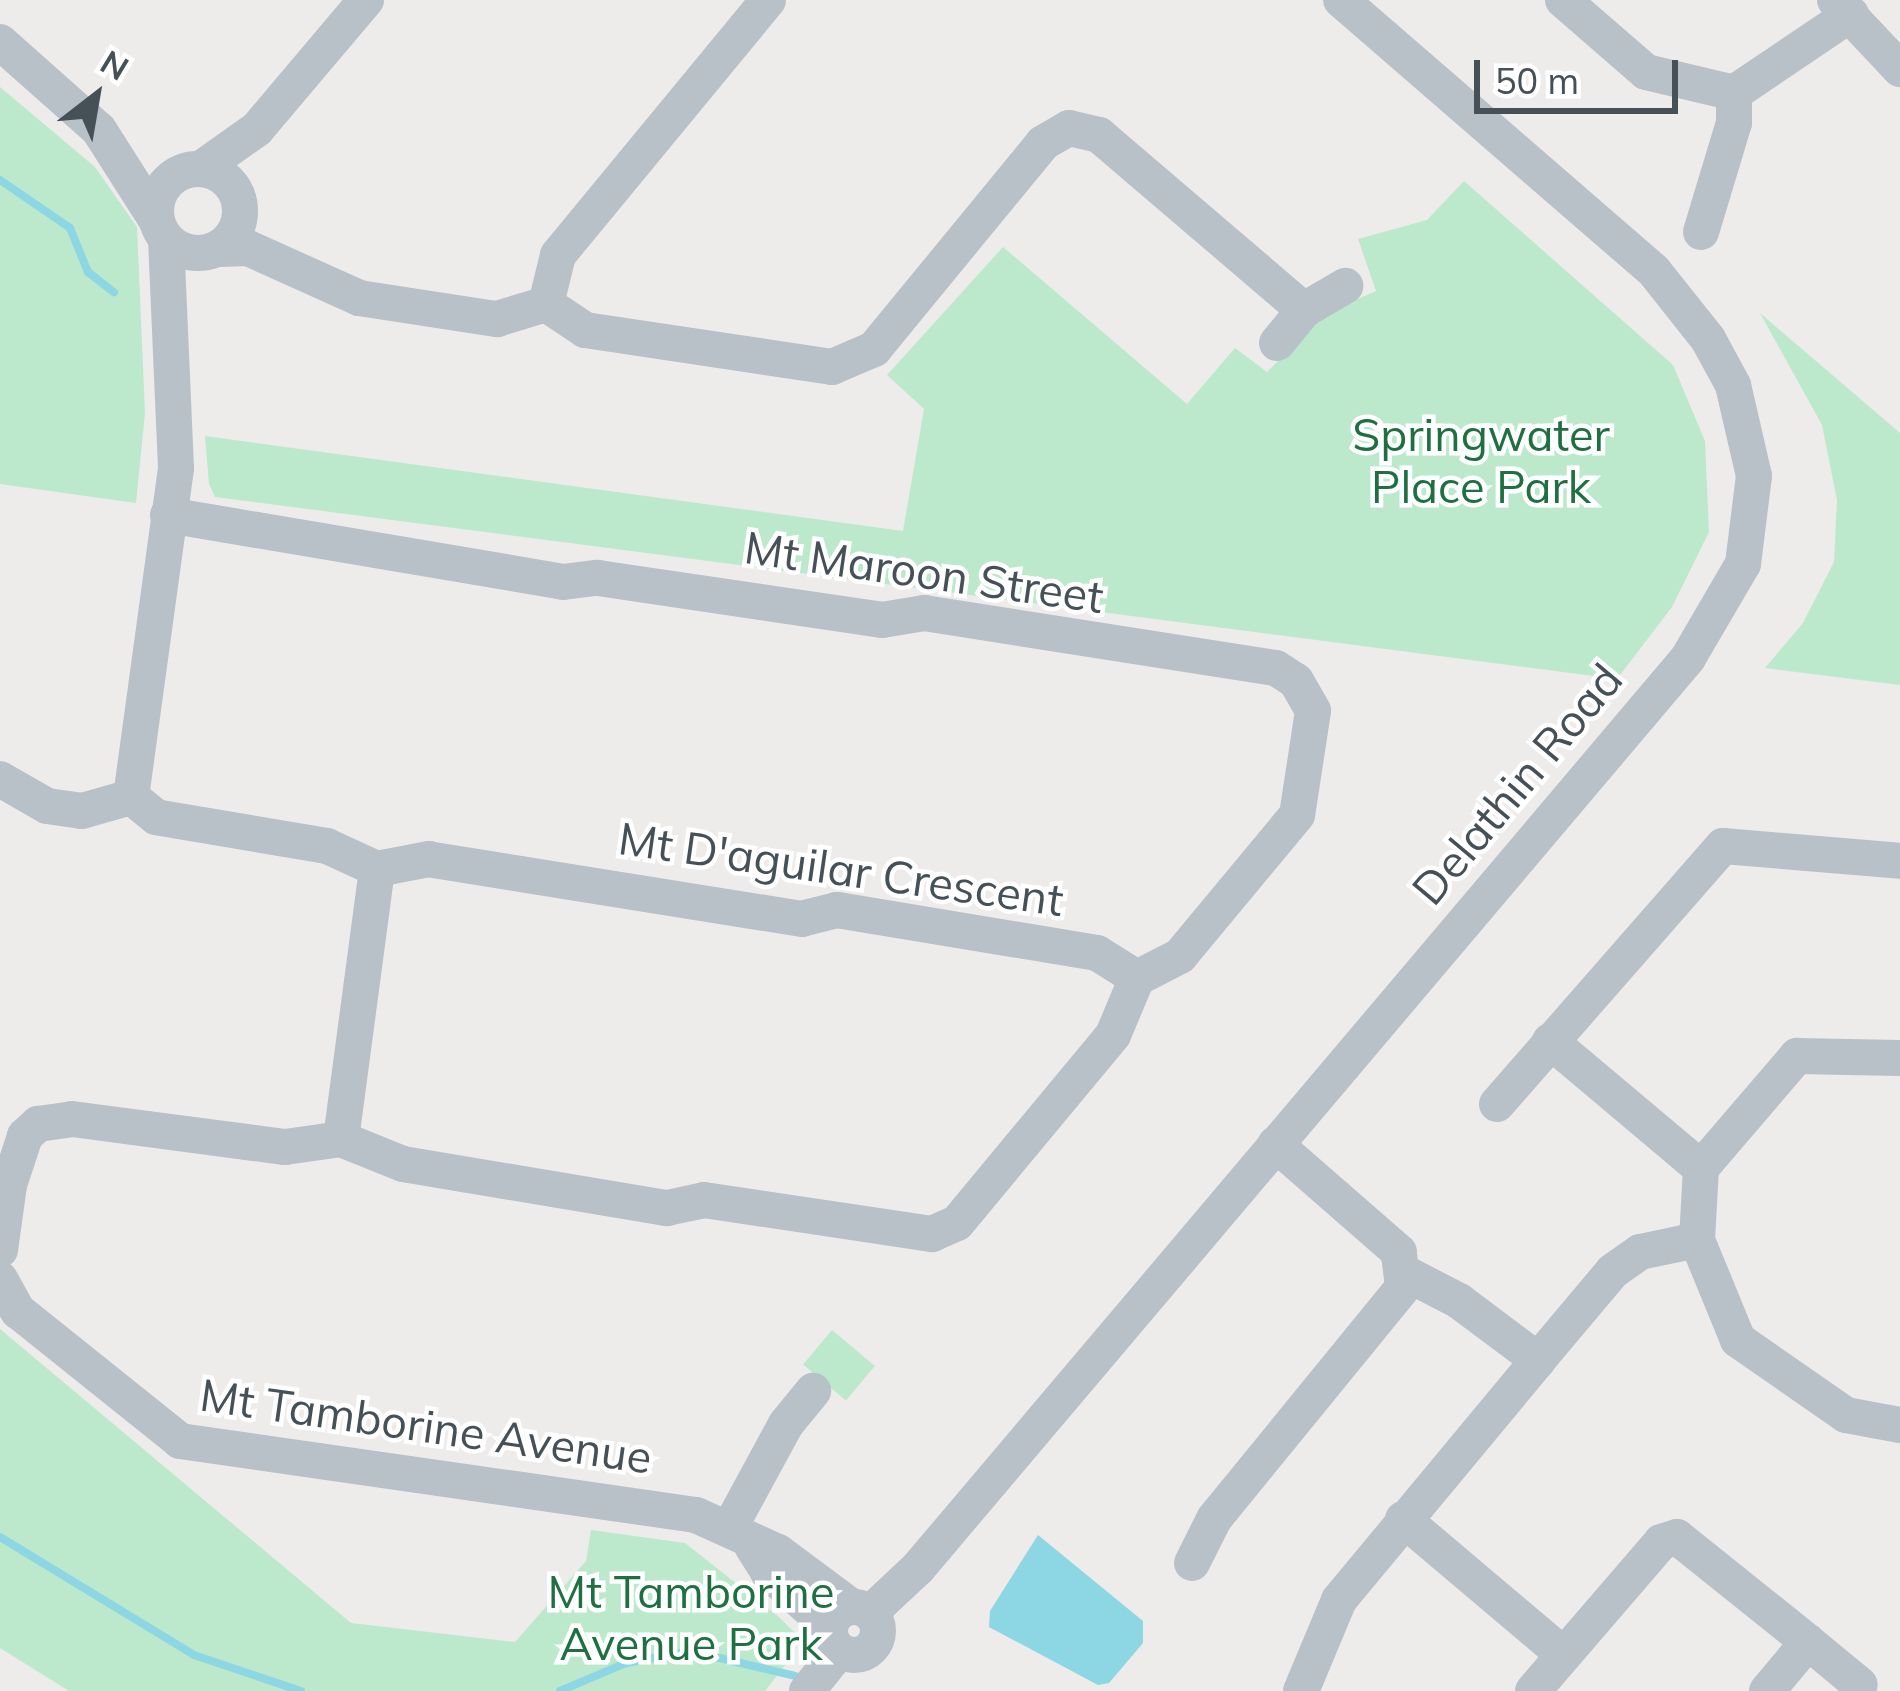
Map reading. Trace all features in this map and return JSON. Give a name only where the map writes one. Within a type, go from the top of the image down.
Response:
[{"type":"street","points":[[0,779],[47,806],[101,809],[132,782],[177,435],[174,301],[162,230],[161,189],[257,129],[366,0]]},
{"type":"street","points":[[545,304],[558,254],[769,0]]},
{"type":"street","name":"Delathin Road","points":[[807,1691],[848,1625],[918,1568],[1688,658],[1726,603],[1753,520],[1754,476],[1732,385],[1682,302],[1341,0]]},
{"type":"street","points":[[1563,0],[1646,72],[1734,93]]},
{"type":"street","points":[[1734,93],[1843,7],[1900,69]]},
{"type":"street","points":[[0,42],[99,130],[162,230],[210,251],[248,248],[359,298],[497,319],[545,304]]},
{"type":"street","points":[[1701,232],[1734,123],[1734,93]]},
{"type":"street","points":[[545,304],[585,330],[832,368],[857,361],[1043,143],[1069,128],[1099,135],[1304,310]]},
{"type":"street","points":[[174,301],[239,204],[257,129]]},
{"type":"street","points":[[99,130],[195,169],[239,204],[293,268]]},
{"type":"street","points":[[1277,343],[1304,310],[1345,286]]},
{"type":"street","name":"Mt Maroon Street","points":[[169,515],[563,582],[598,578],[882,620],[924,613],[1276,668],[1296,680],[1313,710],[1297,815],[1180,956],[1137,978]]},
{"type":"street","points":[[132,782],[156,817],[327,845],[377,869],[341,1138]]},
{"type":"street","points":[[1497,1104],[1723,846],[1900,861]]},
{"type":"street","name":"Mt D'aguilar Crescent","points":[[377,869],[429,860],[802,919],[837,910],[1097,952],[1137,978]]},
{"type":"street","points":[[0,1250],[13,1128],[72,1119],[285,1147],[341,1138],[403,1164],[667,1208],[704,1201],[932,1234],[957,1223],[1113,1035],[1137,978]]},
{"type":"street","points":[[1550,1041],[1701,1168]]},
{"type":"street","points":[[1900,1058],[1797,1056],[1701,1168],[1697,1240],[1738,1340],[1846,1415],[1900,1425]]},
{"type":"street","points":[[1192,1563],[1214,1519],[1394,1299],[1405,1273],[1399,1252],[1275,1144]]},
{"type":"street","points":[[1301,1691],[1305,1665],[1339,1600],[1613,1270],[1640,1252],[1697,1240]]},
{"type":"street","points":[[1405,1273],[1538,1360]]},
{"type":"street","name":"Mt Tamborine Avenue","points":[[0,1279],[18,1310],[180,1441],[665,1509],[740,1536],[810,1572],[848,1625]]},
{"type":"street","points":[[740,1536],[786,1424],[813,1391]]},
{"type":"street","points":[[1402,1519],[1563,1654]]},
{"type":"street","points":[[1533,1691],[1661,1542],[1677,1538],[1860,1685]]},
{"type":"street","points":[[1767,1691],[1808,1642]]},
{"type":"green space","points":[[0,87],[95,167],[137,227],[145,413],[136,503],[0,484]]},
{"type":"green space","name":"Springwater Place Park","points":[[1464,181],[1673,365],[1705,441],[1709,532],[1672,607],[1617,679],[215,497],[209,484],[205,436],[903,531],[924,409],[887,375],[1003,247],[1187,404],[1235,348],[1267,372],[1324,314],[1376,291],[1358,239],[1427,220]]},
{"type":"green space","points":[[1760,313],[1900,433],[1900,685],[1765,668],[1803,623],[1834,562],[1837,500],[1822,425]]},
{"type":"green space","name":"Mt Tamborine Avenue Park","points":[[0,1329],[351,1623],[515,1642],[586,1561],[591,1530],[685,1543],[795,1633],[793,1655],[765,1691],[69,1691],[0,1648]]},
{"type":"green space","points":[[832,1330],[875,1366],[846,1400],[803,1364]]},
{"type":"water","points":[[1038,1535],[1143,1621],[1143,1643],[1109,1683],[1098,1685],[989,1627],[990,1611]]},
{"type":"waterway","points":[[0,180],[70,228],[88,272],[114,292]]},
{"type":"waterway","points":[[0,1537],[194,1655],[301,1691]]},
{"type":"waterway","points":[[560,1691],[626,1663],[691,1651],[795,1676]]}]
